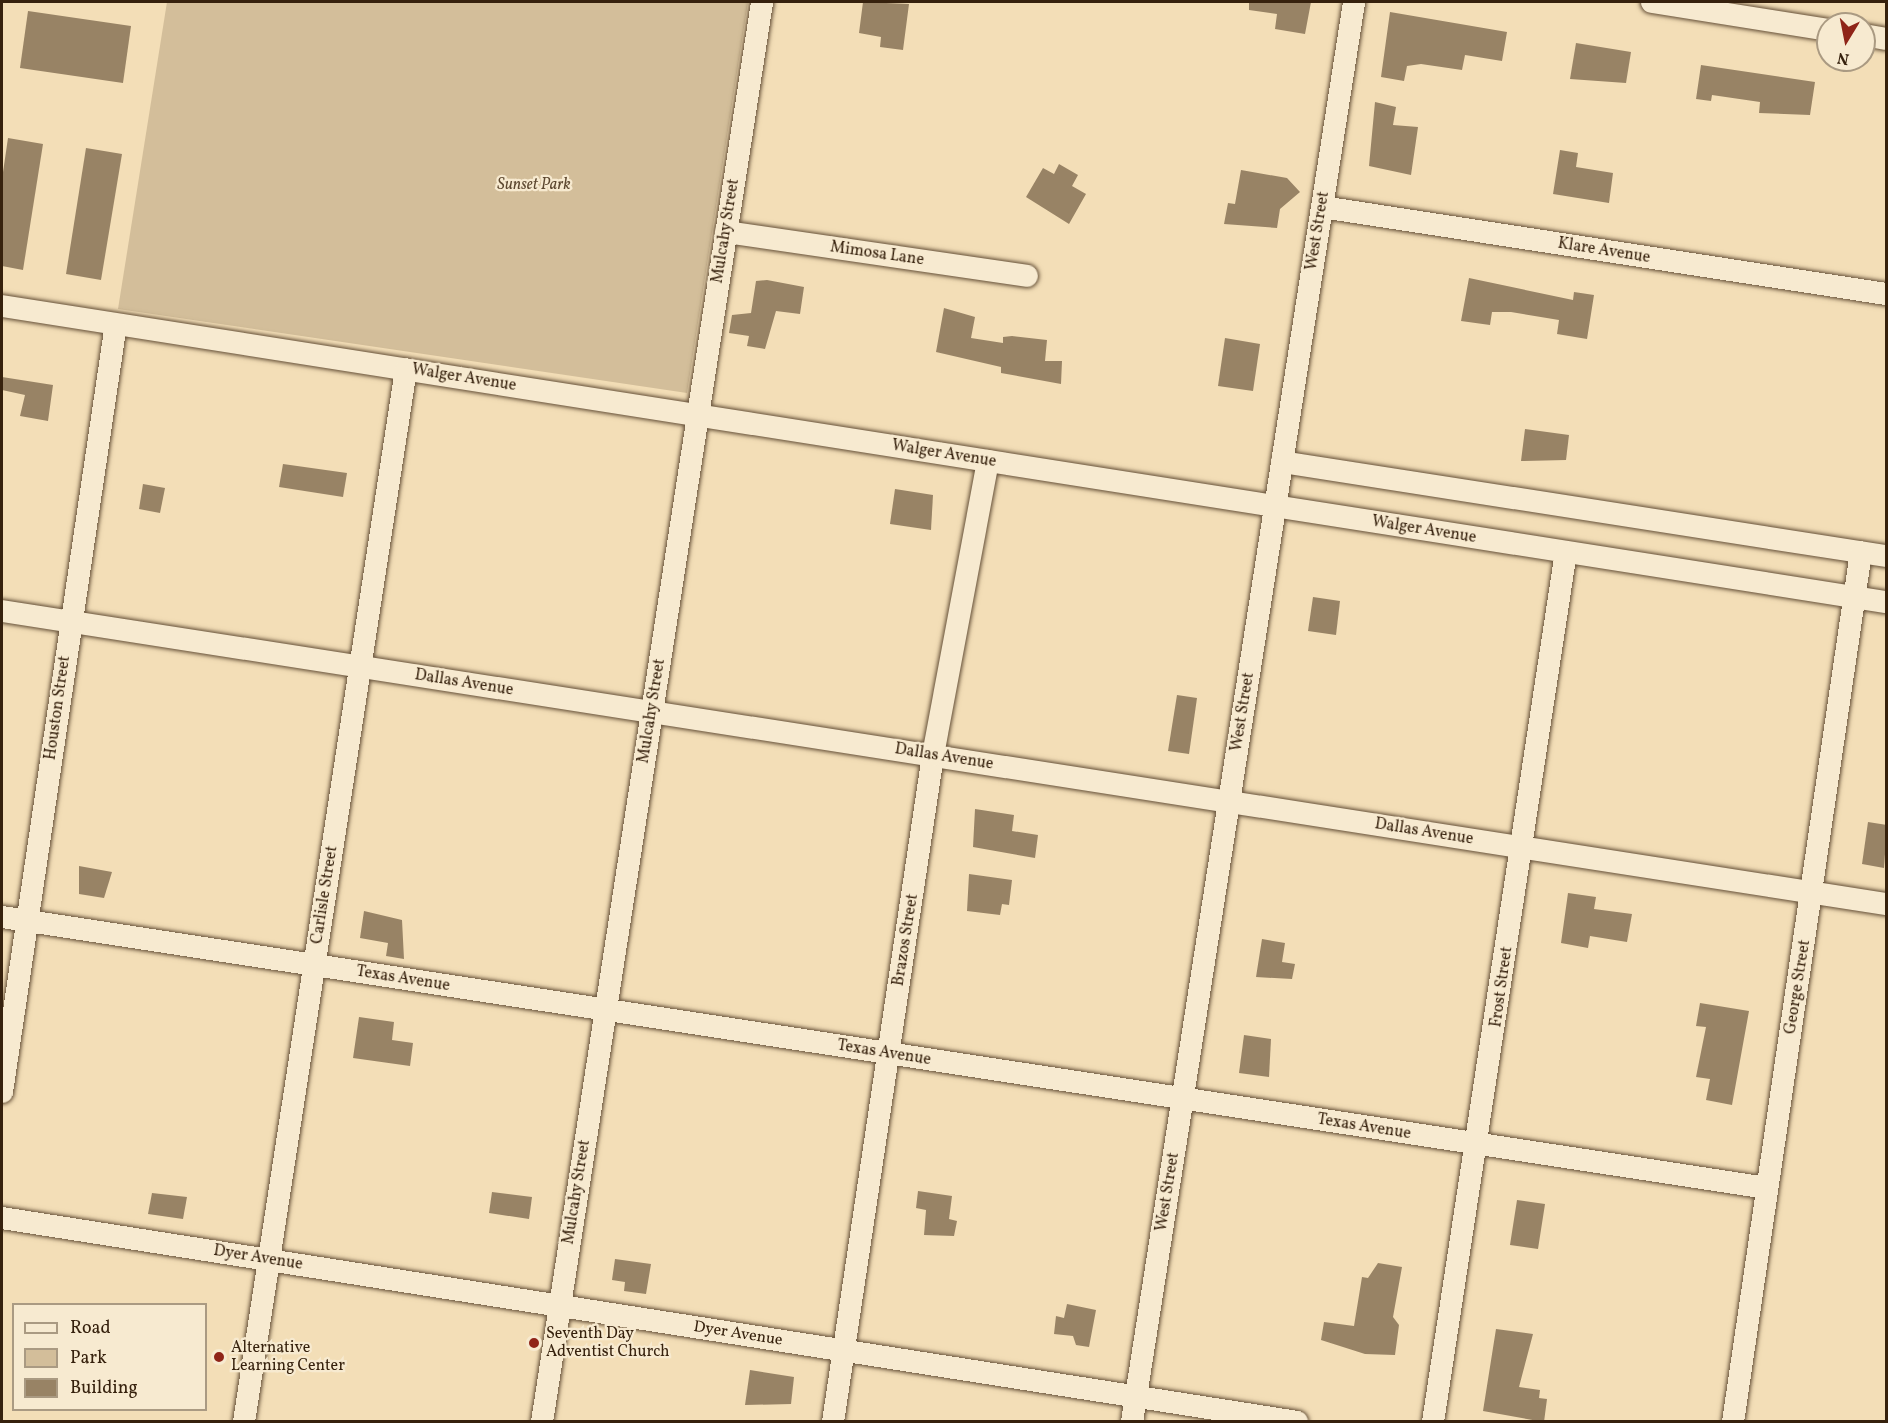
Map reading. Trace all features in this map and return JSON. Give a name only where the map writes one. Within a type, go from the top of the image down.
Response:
[{"type":"street","name":"Mulcahy Street","points":[[542,1422],[762,2]]},
{"type":"street","name":"West Street","points":[[1132,1422],[1354,2]]},
{"type":"street","points":[[1652,2],[1816,28]]},
{"type":"street","name":"Klare Avenue","points":[[1322,207],[1887,294]]},
{"type":"street","name":"Mimosa Lane","points":[[726,232],[1028,276]]},
{"type":"street","name":"Walger Avenue","points":[[2,306],[1887,602]]},
{"type":"street","name":"Houston Street","points":[[2,1092],[116,324]]},
{"type":"street","name":"Carlisle Street","points":[[244,1422],[406,369]]},
{"type":"street","name":"Brazos Street","points":[[833,1422],[933,755],[988,461]]},
{"type":"street","points":[[1282,462],[1887,556]]},
{"type":"street","name":"Frost Street","points":[[1433,1422],[1480,1144],[1566,552]]},
{"type":"street","name":"George Street","points":[[1733,1422],[1766,1188],[1813,892],[1861,552]]},
{"type":"street","name":"Dallas Avenue","points":[[2,611],[1887,904]]},
{"type":"street","name":"Texas Avenue","points":[[2,917],[1766,1188]]},
{"type":"street","name":"Dyer Avenue","points":[[2,1218],[1298,1422]]},
{"type":"green space","name":"Sunset Park","points":[[167,2],[748,2],[687,393],[118,309]]},
{"type":"building","points":[[863,2],[909,4],[903,50],[880,47],[881,37],[859,33]]},
{"type":"building","points":[[1249,2],[1311,2],[1305,34],[1275,29],[1277,14],[1249,10]]},
{"type":"building","points":[[28,11],[131,26],[123,83],[20,68]]},
{"type":"building","points":[[1390,12],[1507,32],[1502,61],[1465,55],[1462,70],[1421,64],[1407,66],[1404,81],[1381,77]]},
{"type":"building","points":[[1576,43],[1631,52],[1626,83],[1570,79]]},
{"type":"building","points":[[1701,65],[1815,82],[1810,115],[1759,113],[1760,102],[1712,95],[1711,101],[1696,99]]},
{"type":"building","points":[[1375,102],[1396,107],[1393,125],[1418,127],[1411,175],[1369,166]]},
{"type":"building","points":[[8,138],[43,144],[23,270],[2,266],[2,179]]},
{"type":"building","points":[[86,148],[122,154],[101,280],[66,274]]},
{"type":"building","points":[[1560,150],[1578,153],[1576,167],[1613,173],[1609,203],[1553,194]]},
{"type":"building","points":[[1059,164],[1078,175],[1072,186],[1086,194],[1069,224],[1026,197],[1043,168],[1054,174]]},
{"type":"building","points":[[1241,170],[1287,178],[1300,192],[1280,209],[1277,228],[1224,224],[1228,203],[1235,204]]},
{"type":"building","points":[[1469,278],[1573,300],[1574,292],[1594,295],[1587,339],[1557,334],[1559,320],[1511,312],[1492,312],[1490,325],[1461,321]]},
{"type":"building","points":[[767,280],[804,287],[800,314],[776,311],[765,349],[747,346],[749,336],[729,333],[732,315],[751,313],[756,281]]},
{"type":"building","points":[[944,308],[975,317],[971,338],[1003,343],[1003,337],[1012,336],[1047,340],[1045,361],[1062,361],[1061,384],[1001,373],[1001,367],[936,352]]},
{"type":"building","points":[[1225,338],[1260,344],[1253,391],[1218,386]]},
{"type":"building","points":[[2,377],[53,385],[48,421],[20,416],[25,395],[2,390]]},
{"type":"building","points":[[1525,429],[1569,435],[1566,460],[1521,461]]},
{"type":"building","points":[[283,464],[347,473],[343,497],[279,487]]},
{"type":"building","points":[[143,484],[165,488],[160,513],[139,509]]},
{"type":"building","points":[[895,489],[933,495],[931,530],[890,524]]},
{"type":"building","points":[[1313,597],[1340,601],[1336,635],[1308,631]]},
{"type":"building","points":[[1177,695],[1197,698],[1189,754],[1168,751]]},
{"type":"building","points":[[975,809],[1014,815],[1012,831],[1038,835],[1035,858],[973,847]]},
{"type":"building","points":[[1868,822],[1887,825],[1884,868],[1862,864]]},
{"type":"building","points":[[79,866],[112,872],[104,898],[79,894]]},
{"type":"building","points":[[969,874],[1012,880],[1009,905],[1002,904],[1000,915],[967,911]]},
{"type":"building","points":[[1568,893],[1596,897],[1594,909],[1632,914],[1627,942],[1590,936],[1588,948],[1561,943]]},
{"type":"building","points":[[364,911],[402,920],[404,959],[386,956],[388,943],[360,938]]},
{"type":"building","points":[[1262,939],[1285,943],[1282,962],[1295,964],[1292,979],[1256,977]]},
{"type":"building","points":[[1700,1003],[1749,1011],[1732,1105],[1706,1100],[1710,1079],[1696,1077],[1706,1027],[1696,1026]]},
{"type":"building","points":[[359,1017],[394,1022],[392,1040],[413,1043],[410,1066],[353,1058]]},
{"type":"building","points":[[1244,1035],[1271,1039],[1269,1077],[1239,1073]]},
{"type":"building","points":[[918,1191],[952,1196],[949,1219],[957,1221],[954,1236],[924,1235],[926,1210],[916,1208]]},
{"type":"building","points":[[492,1192],[532,1197],[529,1219],[489,1213]]},
{"type":"building","points":[[152,1193],[187,1197],[183,1219],[148,1214]]},
{"type":"building","points":[[1517,1200],[1545,1204],[1538,1249],[1510,1245]]},
{"type":"building","points":[[615,1259],[651,1264],[646,1294],[624,1291],[625,1282],[612,1280]]},
{"type":"building","points":[[1378,1263],[1402,1267],[1393,1317],[1399,1325],[1395,1355],[1365,1354],[1321,1340],[1324,1322],[1354,1326],[1362,1277],[1368,1278]]},
{"type":"building","points":[[1067,1304],[1096,1310],[1089,1347],[1076,1345],[1073,1336],[1054,1334],[1056,1316],[1064,1318]]},
{"type":"building","points":[[1496,1329],[1533,1334],[1519,1387],[1540,1390],[1539,1398],[1547,1399],[1544,1422],[1483,1411]]},
{"type":"building","points":[[750,1370],[794,1377],[791,1404],[745,1405]]},
{"type":"place","name":"Seventh Day Adventist Church","points":[[534,1343]]},
{"type":"place","name":"Alternative Learning Center","points":[[219,1357]]}]
